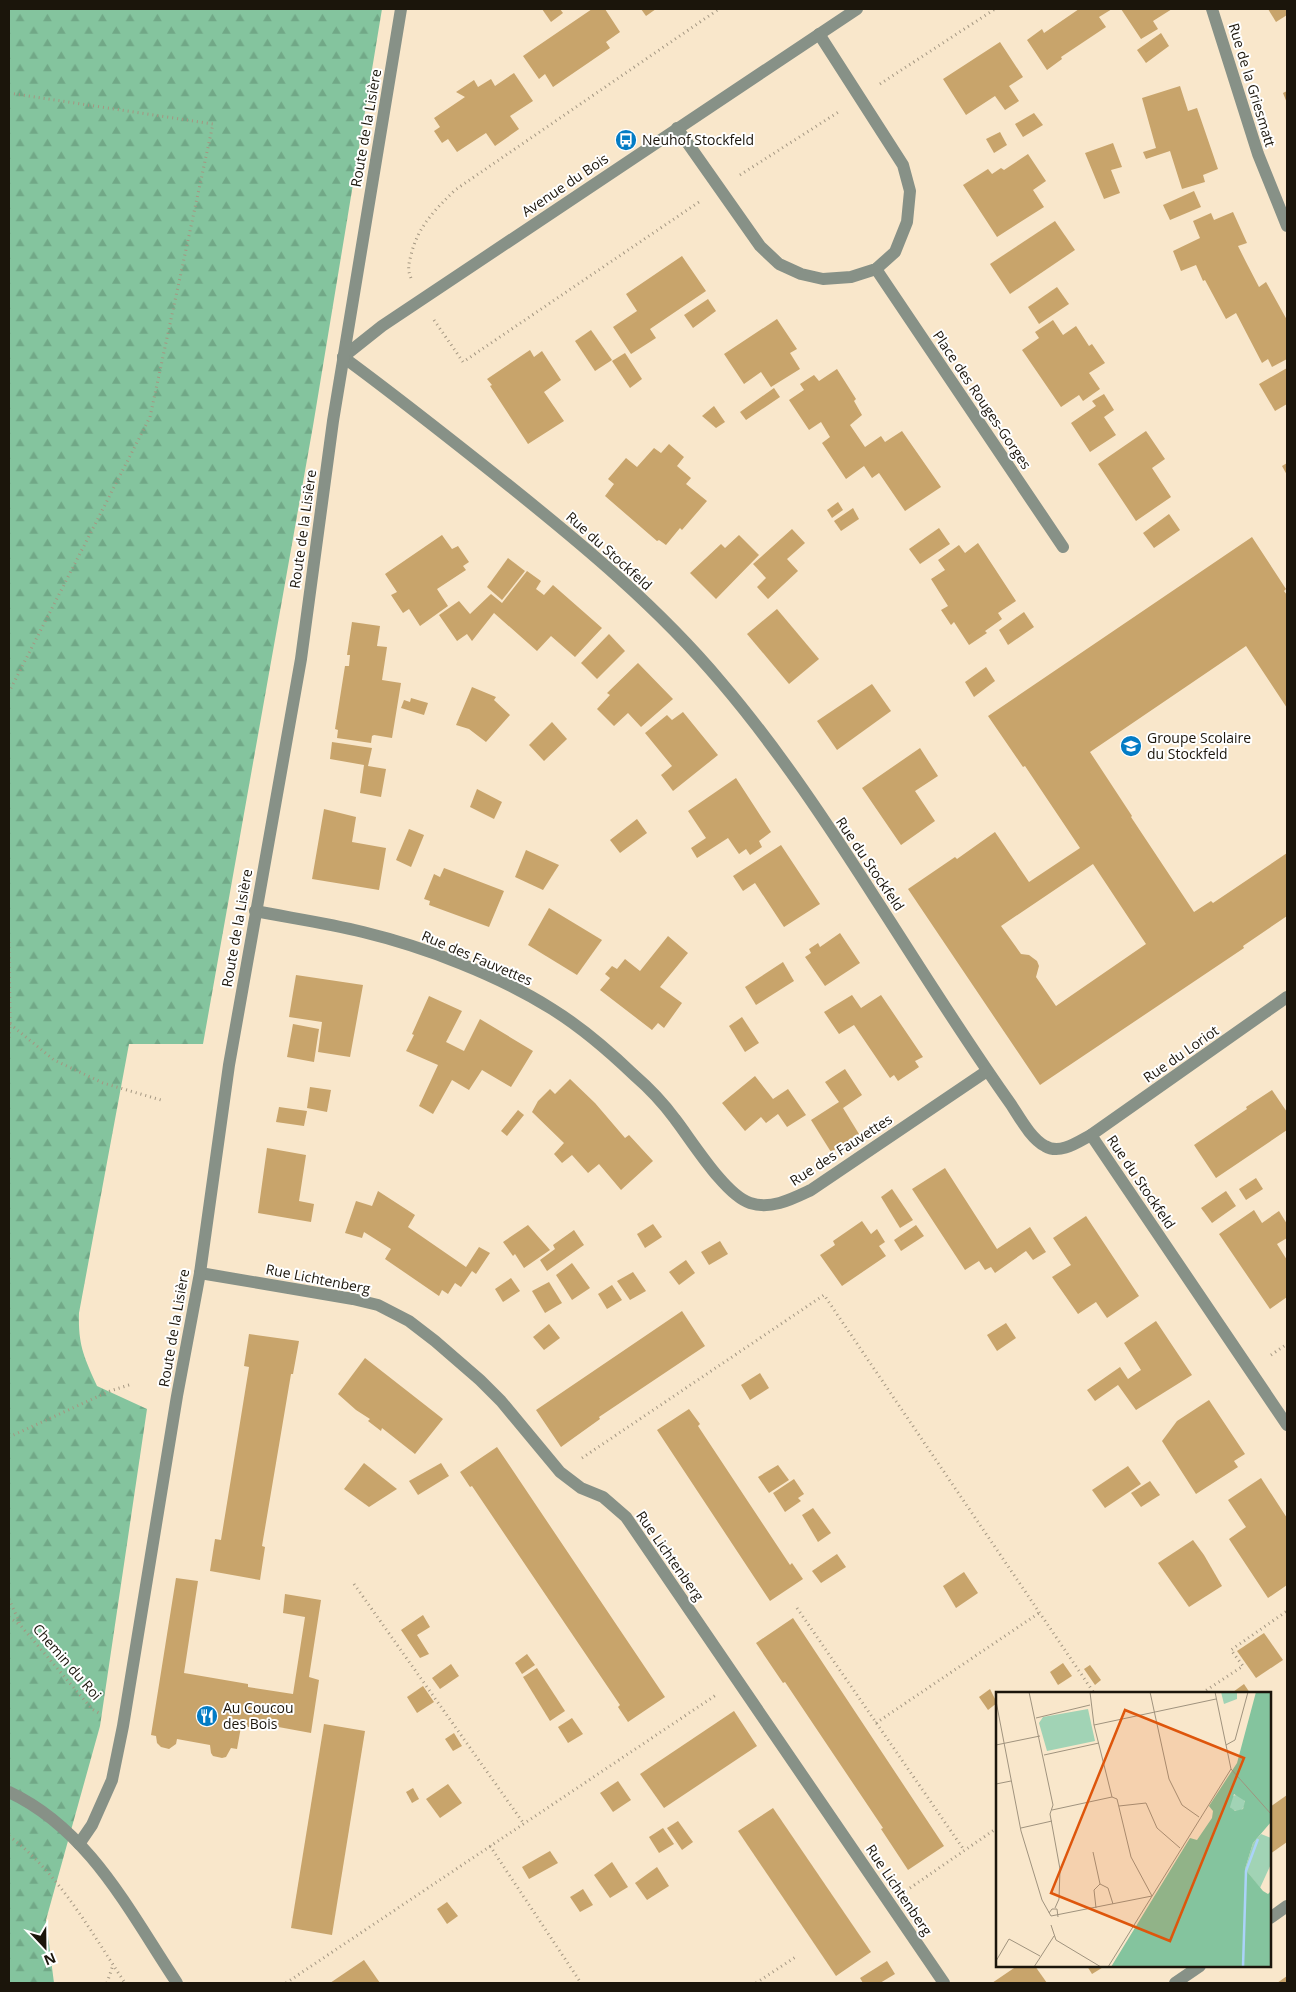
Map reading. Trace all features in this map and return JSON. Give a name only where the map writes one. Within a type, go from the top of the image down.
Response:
[{"type":"street","name":"Route de la Lisière","points":[[79,1844],[92,1825],[112,1780],[123,1726],[200,1272],[229,1066],[301,659],[321,504],[343,357],[401,9]]},
{"type":"street","name":"Avenue du Bois","points":[[343,357],[390,321],[857,9]]},
{"type":"street","name":"Rue de la Griesmatt","points":[[1212,9],[1258,154],[1287,226]]},
{"type":"street","points":[[677,128],[760,246],[780,264],[801,274],[823,278],[851,277],[876,269],[895,252],[907,222],[910,191],[903,166],[819,34]]},
{"type":"street","name":"Place des Rouges-Gorges","points":[[876,269],[1063,547]]},
{"type":"street","name":"Rue du Stockfeld","points":[[343,357],[406,404],[566,531],[628,586],[721,681],[784,763],[873,895],[987,1071],[1034,1137],[1046,1148],[1060,1149],[1074,1145],[1091,1135],[1287,1425]]},
{"type":"street","name":"Rue des Fauvettes","points":[[255,911],[363,932],[412,946],[495,979],[552,1008],[595,1040],[635,1075],[674,1117],[726,1188],[749,1203],[772,1205],[792,1199],[811,1190],[987,1071]]},
{"type":"street","name":"Rue du Loriot","points":[[1091,1135],[1287,997]]},
{"type":"street","name":"Rue Lichtenberg","points":[[200,1272],[353,1299],[378,1305],[408,1321],[472,1373],[502,1401],[560,1472],[581,1488],[603,1497],[626,1517],[944,1983]]},
{"type":"street","points":[[9,1792],[51,1818],[79,1844],[115,1886],[177,1983]]},
{"type":"street","points":[[1271,1917],[1287,1906]]},
{"type":"street","points":[[1175,1983],[1199,1967]]},
{"type":"path","points":[[9,93],[213,124],[150,417],[9,692]]},
{"type":"path","points":[[9,942],[9,1039]]},
{"type":"path","points":[[10,1024],[54,1060],[103,1083],[161,1100]]},
{"type":"path","points":[[560,1472],[824,1295],[1093,1692]]},
{"type":"path","points":[[9,1437],[110,1391],[132,1384]]},
{"type":"path","points":[[354,1584],[524,1824]]},
{"type":"path","name":"Chemin du Roi","points":[[9,1599],[22,1626],[92,1709],[123,1726]]},
{"type":"path","points":[[797,1608],[964,1850]]},
{"type":"path","points":[[1203,1692],[1242,1666],[1231,1650],[1287,1611]]},
{"type":"path","points":[[876,1723],[1039,1613]]},
{"type":"path","points":[[9,1617],[22,1626]]},
{"type":"path","points":[[286,1983],[738,1681]]},
{"type":"path","points":[[889,1903],[996,1829]]},
{"type":"path","points":[[9,1836],[25,1848],[60,1888],[125,1983]]},
{"type":"path","points":[[490,1846],[582,1983]]},
{"type":"path","points":[[756,1983],[796,1956]]},
{"type":"path","points":[[107,1983],[113,1965]]},
{"type":"green space","points":[[9,9],[382,9],[313,426],[203,1044],[129,1044],[79,1313],[81,1343],[97,1386],[147,1409],[100,1726],[46,1920],[54,1983],[9,1983]]},
{"type":"building","points":[[542,9],[560,9],[563,13],[551,22]]},
{"type":"building","points":[[592,9],[605,9],[620,32],[606,42],[610,48],[553,87],[545,74],[539,79],[523,56]]},
{"type":"building","points":[[641,9],[656,9],[646,16]]},
{"type":"building","points":[[1079,9],[1112,9],[1099,17],[1106,27],[1061,57],[1062,59],[1047,70],[1027,40],[1042,29],[1044,33]]},
{"type":"building","points":[[1121,9],[1172,9],[1153,21],[1158,29],[1141,39]]},
{"type":"building","points":[[1268,9],[1287,9],[1287,15],[1276,22]]},
{"type":"building","points":[[1161,33],[1169,46],[1146,63],[1137,50]]},
{"type":"building","points":[[1000,42],[1023,77],[1009,86],[1019,101],[1005,110],[995,96],[966,115],[943,79]]},
{"type":"building","points":[[514,73],[533,101],[510,116],[519,129],[495,146],[486,133],[457,152],[448,139],[442,143],[434,131],[440,127],[434,118],[465,97],[456,92],[474,80],[478,87],[491,79],[495,86]]},
{"type":"building","points":[[1180,86],[1188,111],[1197,108],[1218,169],[1203,175],[1205,182],[1182,189],[1170,151],[1146,159],[1143,152],[1156,148],[1142,98]]},
{"type":"building","points":[[1287,91],[1287,103],[1283,93]]},
{"type":"building","points":[[1034,113],[1043,125],[1023,137],[1015,124]]},
{"type":"building","points":[[1000,132],[1007,145],[994,153],[986,139]]},
{"type":"building","points":[[1113,143],[1122,167],[1111,170],[1120,193],[1104,199],[1085,153]]},
{"type":"building","points":[[1028,154],[1046,181],[1033,190],[1044,207],[997,237],[963,185],[988,169],[992,174],[1001,168],[1004,170]]},
{"type":"building","points":[[1194,191],[1201,207],[1170,220],[1163,205]]},
{"type":"building","points":[[1233,212],[1247,243],[1238,246],[1246,262],[1259,287],[1266,282],[1287,320],[1287,359],[1272,367],[1268,359],[1262,363],[1236,313],[1226,319],[1205,280],[1203,281],[1196,265],[1181,271],[1173,251],[1200,238],[1193,221],[1211,213],[1214,220]]},
{"type":"building","points":[[1055,221],[1075,250],[1010,294],[990,264]]},
{"type":"building","points":[[682,256],[706,291],[650,329],[656,338],[631,354],[613,327],[637,311],[626,294]]},
{"type":"building","points":[[1057,287],[1069,304],[1039,324],[1028,307]]},
{"type":"building","points":[[708,299],[716,311],[693,328],[684,315]]},
{"type":"building","points":[[777,319],[797,349],[790,353],[800,369],[771,387],[761,372],[744,384],[724,354]]},
{"type":"building","points":[[1053,320],[1063,335],[1076,326],[1089,346],[1092,344],[1105,363],[1089,373],[1100,389],[1083,401],[1079,395],[1061,407],[1022,350],[1039,338],[1035,332]]},
{"type":"building","points":[[591,330],[612,360],[595,371],[575,341]]},
{"type":"building","points":[[530,350],[534,357],[542,351],[561,380],[544,392],[564,421],[528,444],[487,379]]},
{"type":"building","points":[[625,353],[642,379],[630,388],[612,361]]},
{"type":"building","points":[[1287,368],[1287,404],[1275,411],[1259,384]]},
{"type":"building","points":[[837,369],[856,399],[854,401],[862,415],[850,425],[865,447],[881,436],[885,442],[902,431],[941,487],[905,511],[879,473],[872,478],[864,466],[846,479],[822,443],[830,437],[821,422],[809,430],[789,400],[804,390],[800,384],[814,375],[819,381]]},
{"type":"building","points":[[774,388],[780,397],[746,420],[740,412]]},
{"type":"building","points":[[1104,394],[1114,410],[1104,417],[1116,435],[1090,452],[1071,423],[1096,406],[1092,401]]},
{"type":"building","points":[[714,406],[725,422],[716,428],[702,416]]},
{"type":"building","points":[[1146,431],[1165,459],[1152,468],[1171,497],[1136,521],[1098,464]]},
{"type":"building","points":[[669,444],[684,457],[677,466],[691,478],[686,484],[707,501],[666,545],[659,540],[657,541],[605,496],[614,484],[608,479],[626,458],[637,467],[654,448],[661,453]]},
{"type":"building","points":[[1287,463],[1287,475],[1282,466]]},
{"type":"building","points":[[838,502],[843,510],[832,518],[827,510]]},
{"type":"building","points":[[853,508],[859,519],[841,531],[834,521]]},
{"type":"building","points":[[1169,514],[1180,530],[1154,548],[1143,533]]},
{"type":"building","points":[[939,528],[950,544],[920,564],[909,549]]},
{"type":"building","points":[[792,529],[805,543],[787,559],[798,571],[768,599],[757,587],[766,578],[753,564]]},
{"type":"building","points":[[442,535],[452,549],[458,546],[469,562],[463,566],[466,570],[437,589],[448,606],[420,626],[409,609],[403,613],[391,595],[397,592],[385,574]]},
{"type":"building","points":[[739,535],[759,555],[716,599],[690,573],[721,544],[725,548]]},
{"type":"building","points":[[1252,537],[1286,589],[1284,591],[1287,595],[1287,708],[1246,646],[1090,752],[1194,912],[1211,901],[1213,903],[1287,853],[1287,916],[1243,946],[1244,948],[1040,1085],[908,889],[955,857],[957,859],[995,832],[1029,882],[1080,848],[1025,766],[1023,767],[988,716]],"holes":[[[1093,864],[1146,944],[1056,1006],[1036,977],[1039,966],[1037,961],[1029,955],[1021,954],[1001,926]]]},
{"type":"building","points":[[978,543],[1016,601],[998,613],[1002,619],[985,631],[987,633],[969,645],[954,622],[951,625],[941,610],[948,606],[931,579],[945,570],[938,560],[959,545],[965,553]]},
{"type":"building","points":[[508,558],[525,571],[502,600],[487,587]]},
{"type":"building","points":[[527,571],[541,581],[536,589],[544,595],[553,585],[602,628],[575,657],[551,636],[537,651],[494,613],[472,641],[467,634],[457,641],[439,615],[459,601],[470,614],[491,594],[502,603]]},
{"type":"building","points":[[777,609],[819,659],[789,684],[747,634]]},
{"type":"building","points":[[1024,612],[1034,627],[1008,645],[999,630]]},
{"type":"building","points":[[352,622],[380,626],[377,646],[387,647],[382,680],[401,683],[392,738],[374,735],[372,736],[371,743],[337,738],[338,730],[335,729],[345,666],[349,666],[350,655],[347,655]]},
{"type":"building","points":[[609,634],[625,651],[597,679],[581,663]]},
{"type":"building","points":[[638,663],[673,699],[641,727],[628,713],[614,726],[597,709],[610,695],[607,693]]},
{"type":"building","points":[[986,667],[995,681],[974,697],[965,682]]},
{"type":"building","points":[[872,684],[891,711],[837,750],[817,721]]},
{"type":"building","points":[[472,687],[496,697],[494,700],[510,715],[486,742],[469,729],[456,725]]},
{"type":"building","points":[[411,698],[428,703],[424,715],[401,708],[404,700],[410,702]]},
{"type":"building","points":[[683,712],[718,755],[673,791],[661,775],[672,766],[645,733],[667,715],[672,720]]},
{"type":"building","points":[[552,722],[567,739],[544,761],[529,745]]},
{"type":"building","points":[[332,742],[372,748],[368,766],[386,769],[381,797],[360,793],[364,765],[330,759]]},
{"type":"building","points":[[920,748],[938,776],[915,791],[935,821],[901,845],[862,788]]},
{"type":"building","points":[[736,778],[771,832],[759,841],[762,847],[750,855],[746,849],[739,854],[728,838],[697,858],[691,848],[706,838],[688,811]]},
{"type":"building","points":[[477,789],[502,802],[494,819],[470,807]]},
{"type":"building","points":[[324,809],[356,817],[352,842],[386,848],[379,890],[312,879]]},
{"type":"building","points":[[637,819],[647,833],[620,853],[610,840]]},
{"type":"building","points":[[409,829],[424,835],[411,867],[396,860]]},
{"type":"building","points":[[781,845],[820,904],[784,927],[755,883],[743,891],[733,876]]},
{"type":"building","points":[[526,850],[559,865],[543,890],[515,877]]},
{"type":"building","points":[[444,868],[504,891],[489,927],[429,905],[430,901],[424,899],[434,874],[440,877]]},
{"type":"building","points":[[549,908],[602,940],[577,975],[528,945]]},
{"type":"building","points":[[840,933],[860,963],[825,986],[805,957],[811,953],[809,949],[818,943],[820,947]]},
{"type":"building","points":[[668,936],[688,953],[660,987],[682,1003],[664,1028],[658,1023],[652,1030],[600,990],[610,978],[605,974],[612,966],[617,969],[625,959],[640,971]]},
{"type":"building","points":[[783,962],[794,981],[756,1005],[745,987]]},
{"type":"building","points":[[296,975],[363,985],[350,1057],[318,1052],[322,1022],[289,1017]]},
{"type":"building","points":[[852,995],[861,1008],[881,995],[923,1057],[915,1061],[919,1067],[898,1081],[894,1075],[890,1078],[854,1025],[839,1034],[824,1012]]},
{"type":"building","points":[[429,996],[462,1011],[446,1042],[464,1051],[480,1019],[533,1051],[511,1087],[482,1070],[469,1090],[452,1080],[433,1114],[419,1106],[438,1065],[406,1051]]},
{"type":"building","points":[[742,1017],[759,1043],[745,1052],[729,1026]]},
{"type":"building","points":[[293,1024],[319,1029],[314,1062],[287,1057]]},
{"type":"building","points":[[845,1069],[862,1095],[843,1108],[859,1134],[831,1152],[811,1120],[839,1102],[825,1082]]},
{"type":"building","points":[[755,1076],[773,1099],[788,1089],[806,1115],[787,1127],[778,1114],[766,1123],[761,1117],[745,1131],[722,1103]]},
{"type":"building","points":[[570,1079],[595,1103],[625,1138],[629,1135],[653,1161],[621,1190],[599,1164],[588,1173],[572,1155],[562,1163],[554,1154],[564,1143],[532,1112],[538,1101],[550,1089],[555,1094]]},
{"type":"building","points":[[310,1087],[331,1090],[327,1112],[307,1108]]},
{"type":"building","points":[[1272,1090],[1287,1112],[1287,1130],[1216,1178],[1194,1145]]},
{"type":"building","points":[[279,1107],[307,1111],[304,1126],[276,1122]]},
{"type":"building","points":[[518,1110],[524,1115],[507,1136],[501,1131]]},
{"type":"building","points":[[267,1148],[306,1155],[299,1201],[314,1204],[311,1222],[258,1213]]},
{"type":"building","points":[[945,1168],[997,1249],[1030,1227],[1046,1252],[1033,1260],[1026,1251],[995,1273],[991,1267],[985,1270],[979,1261],[965,1270],[912,1189]]},
{"type":"building","points":[[1256,1178],[1263,1189],[1246,1200],[1239,1189]]},
{"type":"building","points":[[892,1189],[913,1220],[900,1228],[881,1197]]},
{"type":"building","points":[[378,1191],[415,1215],[408,1227],[466,1267],[479,1247],[490,1253],[476,1274],[472,1271],[461,1287],[455,1283],[448,1294],[442,1290],[439,1296],[385,1259],[391,1249],[364,1232],[362,1238],[345,1233],[356,1201],[372,1206]]},
{"type":"building","points":[[1226,1191],[1236,1206],[1212,1223],[1201,1208]]},
{"type":"building","points":[[1254,1210],[1262,1223],[1279,1211],[1287,1224],[1287,1238],[1277,1244],[1287,1260],[1287,1297],[1270,1309],[1219,1234]]},
{"type":"building","points":[[1086,1216],[1139,1296],[1107,1318],[1096,1302],[1078,1314],[1052,1277],[1071,1265],[1053,1238]]},
{"type":"building","points":[[862,1221],[871,1234],[877,1229],[885,1242],[879,1246],[886,1256],[842,1286],[820,1255],[835,1245],[833,1241]]},
{"type":"building","points":[[653,1224],[662,1237],[645,1248],[637,1234]]},
{"type":"building","points":[[528,1225],[550,1250],[524,1268],[515,1254],[513,1256],[503,1242]]},
{"type":"building","points":[[916,1225],[924,1236],[901,1251],[894,1240]]},
{"type":"building","points":[[574,1230],[584,1245],[547,1271],[540,1260],[555,1249],[553,1245]]},
{"type":"building","points":[[720,1241],[728,1254],[709,1265],[701,1252]]},
{"type":"building","points":[[686,1260],[695,1273],[679,1285],[669,1272]]},
{"type":"building","points":[[572,1263],[590,1288],[572,1300],[556,1275]]},
{"type":"building","points":[[633,1272],[646,1291],[630,1300],[617,1281]]},
{"type":"building","points":[[511,1278],[520,1291],[503,1302],[495,1289]]},
{"type":"building","points":[[549,1282],[562,1303],[545,1313],[532,1291]]},
{"type":"building","points":[[612,1285],[622,1300],[607,1309],[598,1294]]},
{"type":"building","points":[[682,1311],[705,1346],[599,1417],[600,1419],[561,1447],[536,1410]]},
{"type":"building","points":[[1156,1321],[1192,1375],[1136,1410],[1118,1385],[1095,1401],[1087,1390],[1120,1367],[1128,1379],[1141,1370],[1124,1343]]},
{"type":"building","points":[[1006,1323],[1016,1338],[997,1351],[987,1335]]},
{"type":"building","points":[[549,1324],[560,1338],[544,1350],[533,1337]]},
{"type":"building","points":[[249,1334],[299,1341],[293,1374],[291,1374],[262,1546],[265,1547],[260,1580],[210,1571],[215,1539],[221,1540],[249,1367],[244,1366]]},
{"type":"building","points":[[365,1358],[443,1419],[415,1454],[382,1428],[381,1431],[368,1421],[370,1419],[356,1410],[338,1394]]},
{"type":"building","points":[[760,1373],[769,1388],[750,1400],[741,1385]]},
{"type":"building","points":[[1209,1400],[1245,1454],[1234,1461],[1238,1467],[1196,1494],[1162,1441],[1177,1421]]},
{"type":"building","points":[[689,1409],[700,1424],[698,1426],[790,1565],[792,1563],[803,1579],[770,1601],[657,1430]]},
{"type":"building","points":[[497,1447],[665,1697],[628,1722],[618,1707],[620,1705],[472,1486],[470,1487],[460,1472]]},
{"type":"building","points":[[364,1463],[397,1489],[369,1507],[344,1489]]},
{"type":"building","points":[[441,1463],[449,1476],[418,1495],[409,1481]]},
{"type":"building","points":[[778,1465],[789,1480],[769,1493],[758,1477]]},
{"type":"building","points":[[1128,1466],[1141,1484],[1105,1508],[1092,1490]]},
{"type":"building","points":[[1261,1478],[1287,1518],[1287,1585],[1268,1598],[1229,1539],[1246,1527],[1228,1500]]},
{"type":"building","points":[[794,1479],[804,1494],[798,1498],[801,1501],[785,1512],[773,1493]]},
{"type":"building","points":[[1150,1481],[1160,1495],[1141,1507],[1131,1493]]},
{"type":"building","points":[[813,1508],[831,1533],[818,1542],[802,1515]]},
{"type":"building","points":[[1193,1540],[1222,1586],[1189,1607],[1158,1563]]},
{"type":"building","points":[[837,1554],[846,1567],[821,1583],[812,1571]]},
{"type":"building","points":[[964,1572],[978,1593],[956,1608],[943,1586]]},
{"type":"building","points":[[176,1578],[198,1581],[184,1673],[248,1684],[248,1687],[293,1694],[305,1617],[283,1613],[285,1594],[321,1600],[309,1677],[319,1680],[311,1733],[251,1722],[250,1727],[241,1727],[237,1749],[231,1748],[226,1757],[222,1758],[213,1756],[210,1745],[177,1739],[176,1744],[169,1749],[161,1747],[157,1743],[156,1736],[151,1735]]},
{"type":"building","points":[[423,1615],[430,1627],[417,1635],[429,1654],[420,1658],[401,1630]]},
{"type":"building","points":[[793,1618],[944,1846],[908,1870],[881,1829],[883,1828],[785,1682],[783,1683],[756,1643]]},
{"type":"building","points":[[1264,1633],[1283,1660],[1256,1678],[1237,1651]]},
{"type":"building","points":[[527,1654],[535,1665],[522,1674],[515,1663]]},
{"type":"building","points":[[1063,1663],[1072,1676],[1058,1685],[1050,1672]]},
{"type":"building","points":[[451,1664],[459,1676],[440,1689],[432,1678]]},
{"type":"building","points":[[1090,1665],[1101,1680],[1095,1685],[1084,1669]]},
{"type":"building","points":[[537,1668],[565,1711],[550,1721],[523,1677]]},
{"type":"building","points":[[1244,1684],[1249,1692],[1233,1692]]},
{"type":"building","points":[[423,1686],[434,1702],[417,1713],[407,1697]]},
{"type":"building","points":[[990,1689],[996,1704],[988,1710],[979,1697]]},
{"type":"building","points":[[734,1711],[757,1746],[664,1808],[640,1774]]},
{"type":"building","points":[[572,1718],[583,1734],[568,1743],[558,1727]]},
{"type":"building","points":[[324,1724],[365,1731],[332,1935],[291,1928]]},
{"type":"building","points":[[454,1733],[462,1746],[453,1751],[445,1739]]},
{"type":"building","points":[[618,1781],[631,1800],[613,1812],[600,1793]]},
{"type":"building","points":[[448,1784],[462,1803],[440,1818],[426,1799]]},
{"type":"building","points":[[413,1788],[419,1799],[412,1803],[406,1792]]},
{"type":"building","points":[[1287,1795],[1287,1842],[1271,1853],[1271,1806]]},
{"type":"building","points":[[773,1808],[871,1952],[836,1976],[738,1831]]},
{"type":"building","points":[[678,1821],[693,1842],[682,1850],[667,1828]]},
{"type":"building","points":[[663,1828],[674,1844],[659,1853],[649,1837]]},
{"type":"building","points":[[550,1851],[558,1863],[529,1879],[522,1867]]},
{"type":"building","points":[[612,1862],[628,1887],[610,1898],[594,1875]]},
{"type":"building","points":[[657,1867],[669,1886],[647,1900],[635,1883]]},
{"type":"building","points":[[583,1889],[593,1905],[580,1912],[570,1897]]},
{"type":"building","points":[[447,1902],[458,1916],[447,1924],[437,1909]]},
{"type":"building","points":[[364,1960],[380,1983],[330,1983]]},
{"type":"building","points":[[887,1961],[895,1974],[880,1983],[863,1983],[860,1978]]},
{"type":"building","points":[[1016,1967],[1036,1967],[1047,1983],[992,1983]]},
{"type":"building","points":[[1088,1967],[1103,1967],[1092,1974]]},
{"type":"building","points":[[1287,1976],[1287,1983],[1277,1983]]},
{"type":"place","name":"Neuhof Stockfeld","points":[[626,140]]},
{"type":"place","name":"Groupe Scolaire du Stockfeld","points":[[1131,746]]},
{"type":"place","name":"Au Coucou des Bois","points":[[207,1716]]}]
